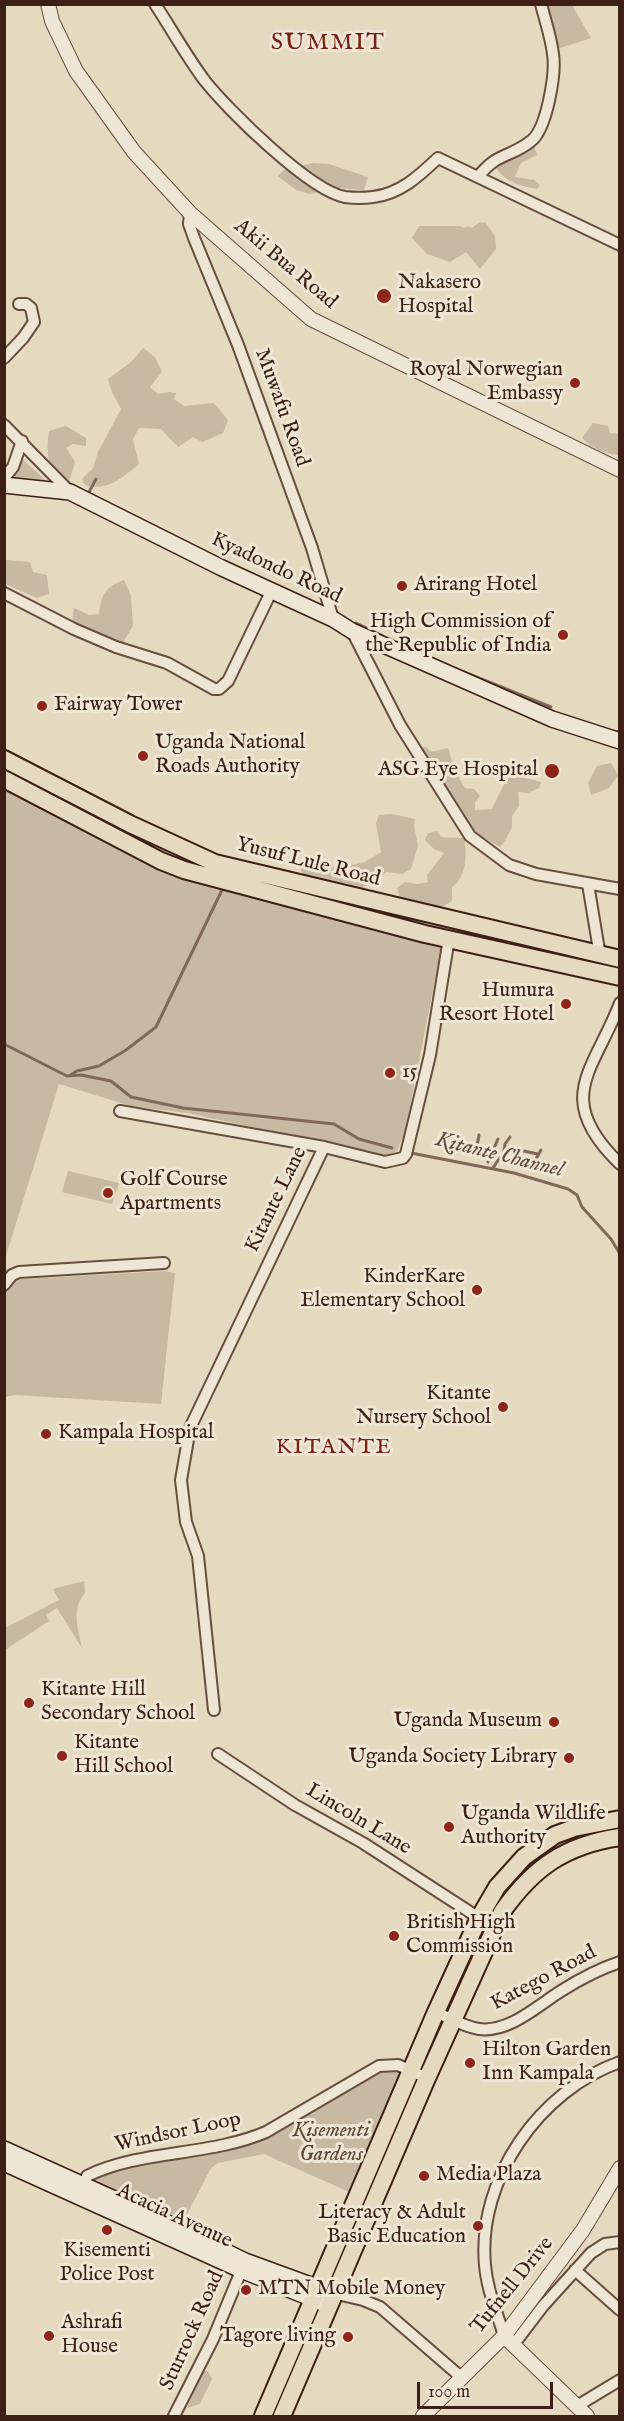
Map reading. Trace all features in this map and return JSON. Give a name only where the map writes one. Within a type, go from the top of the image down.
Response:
[{"type":"main road","points":[[4,485],[70,492]]},
{"type":"main road","name":"Kyadondo Road","points":[[70,492],[222,568],[333,619],[352,631],[552,719],[620,741]]},
{"type":"main road","name":"Yusuf Lule Road","points":[[4,759],[130,824],[215,863],[620,960]]},
{"type":"main road","name":"Yusuf Lule Road","points":[[4,779],[161,861],[193,873],[449,939],[620,976]]},
{"type":"main road","points":[[122,840],[130,824]]},
{"type":"main road","points":[[263,2416],[328,2296],[328,2264],[436,2012],[479,1918],[497,1887],[519,1862],[555,1835],[574,1828],[620,1819]]},
{"type":"main road","points":[[282,2416],[328,2296],[496,1925],[519,1889],[550,1861],[581,1845],[620,1837]]},
{"type":"main road","name":"Acacia Avenue","points":[[4,2150],[84,2185],[243,2266]]},
{"type":"main road","name":"Acacia Avenue","points":[[4,2163],[243,2266],[328,2296]]},
{"type":"street","name":"Akii Bua Road","points":[[48,4],[52,21],[76,71],[134,152],[190,213],[311,319],[620,470]]},
{"type":"street","points":[[155,4],[204,80],[220,98],[265,143],[315,182],[344,197],[373,197],[395,191],[412,182],[438,158],[620,245]]},
{"type":"street","points":[[478,177],[495,159],[531,141],[543,122],[554,56],[541,4]]},
{"type":"street","name":"Muwafu Road","points":[[190,213],[189,224],[238,345],[312,548],[333,619]]},
{"type":"street","points":[[4,358],[24,338],[34,322],[31,308],[26,304],[19,304]]},
{"type":"street","name":"Kyadondo Road","points":[[4,425],[70,492]]},
{"type":"street","points":[[4,478],[13,467],[22,441]]},
{"type":"street","points":[[4,593],[74,629],[116,647],[167,663],[214,689],[219,689],[228,681],[272,590]]},
{"type":"street","points":[[352,631],[400,725],[470,836],[509,865],[536,874],[620,889]]},
{"type":"street","points":[[588,884],[600,956]]},
{"type":"street","name":"Kitante Lane","points":[[214,1710],[198,1556],[186,1522],[181,1480],[190,1428],[324,1147],[385,1162],[403,1158],[406,1154],[430,1055],[449,939]]},
{"type":"street","points":[[620,1003],[584,1080],[582,1098],[592,1129],[603,1146],[620,1164]]},
{"type":"street","points":[[120,1111],[324,1147]]},
{"type":"street","points":[[4,1285],[12,1275],[19,1272],[164,1263]]},
{"type":"street","name":"Lincoln Lane","points":[[218,1754],[295,1806],[363,1844],[479,1918],[496,1925]]},
{"type":"street","name":"Katego Road","points":[[436,2012],[479,2029],[494,2029],[507,2025],[582,1978],[620,1962]]},
{"type":"street","points":[[587,2416],[509,2340],[490,2295],[485,2263],[490,2212],[504,2166],[538,2117],[566,2090],[594,2073],[620,2062]]},
{"type":"street","name":"Windsor Loop","points":[[84,2185],[87,2176],[96,2171],[248,2140],[266,2132],[379,2066],[398,2065],[427,2078]]},
{"type":"street","name":"Tufnell Drive","points":[[423,2416],[461,2378],[509,2340],[583,2230],[620,2168]]},
{"type":"street","points":[[509,2340],[597,2249],[606,2244],[620,2242]]},
{"type":"street","name":"Sturrock Road","points":[[174,2416],[213,2339],[243,2266]]},
{"type":"street","points":[[575,2270],[620,2310]]},
{"type":"street","points":[[328,2296],[380,2307],[461,2378]]},
{"type":"street","points":[[577,2406],[620,2380]]},
{"type":"green space","points":[[547,5],[572,5],[591,38],[557,49]]},
{"type":"green space","points":[[530,145],[534,146],[537,155],[521,163],[515,177],[534,180],[540,185],[537,189],[507,179],[494,165]]},
{"type":"green space","points":[[313,163],[329,164],[368,177],[364,190],[338,188],[310,194],[296,190],[278,176],[284,170]]},
{"type":"green space","points":[[480,222],[486,223],[495,236],[496,249],[480,269],[466,252],[450,262],[427,254],[412,238],[419,226],[464,228],[468,226],[472,228]]},
{"type":"green space","points":[[143,348],[155,357],[162,372],[150,387],[158,394],[176,393],[174,399],[184,406],[214,403],[228,420],[223,433],[202,442],[193,437],[178,447],[161,429],[139,428],[133,439],[139,464],[108,485],[93,487],[85,485],[82,479],[93,468],[98,452],[121,409],[108,379],[131,362]]},
{"type":"green space","points":[[593,423],[608,426],[610,433],[619,434],[619,455],[599,450],[582,438]]},
{"type":"green space","points":[[66,426],[86,438],[86,446],[73,444],[66,448],[75,462],[69,482],[52,467],[48,454],[49,431]]},
{"type":"green space","points":[[19,456],[51,485],[10,479]]},
{"type":"green space","points":[[5,560],[30,562],[33,572],[47,575],[49,594],[37,598],[5,584]]},
{"type":"green space","points":[[124,580],[131,596],[133,626],[123,642],[72,622],[74,608],[89,615],[99,614],[105,592]]},
{"type":"green space","points":[[418,747],[426,747],[431,752],[448,748],[455,771],[465,788],[474,789],[480,796],[475,802],[475,810],[492,809],[507,778],[518,776],[541,782],[539,788],[528,793],[518,792],[519,806],[512,816],[512,827],[500,847],[471,831]]},
{"type":"green space","points":[[611,763],[618,775],[609,788],[591,795],[588,783],[597,766]]},
{"type":"green space","points":[[5,788],[164,869],[222,890],[442,945],[405,1131],[397,1151],[388,1156],[380,1155],[187,1113],[131,1106],[59,1084],[5,1259]]},
{"type":"green space","points":[[392,814],[415,819],[418,846],[411,869],[402,874],[386,872],[362,888],[345,883],[321,883],[314,877],[304,875],[299,867],[313,860],[331,863],[336,871],[346,871],[347,866],[365,862],[381,852],[376,823],[379,815]]},
{"type":"green space","points":[[130,831],[422,920],[424,923],[422,926],[194,868],[131,837],[128,834]]},
{"type":"green space","points":[[437,831],[441,837],[464,838],[466,851],[461,878],[452,887],[452,901],[437,910],[400,899],[397,888],[405,882],[417,884],[428,882],[427,875],[444,853],[434,849],[425,840],[428,833]]},
{"type":"green space","points":[[433,922],[619,965],[619,973],[433,928],[430,925]]},
{"type":"green space","points":[[68,1171],[119,1183],[112,1204],[62,1192]]},
{"type":"green space","points":[[165,1271],[175,1273],[161,1404],[15,1395],[5,1397],[4,1285],[9,1280]]},
{"type":"green space","points":[[84,1581],[85,1593],[77,1612],[82,1648],[57,1608],[46,1615],[49,1621],[5,1650],[5,1628],[59,1600],[53,1589]]},
{"type":"green space","points":[[619,1824],[619,1830],[559,1847],[541,1859],[510,1893],[498,1901],[515,1871],[557,1840]]},
{"type":"green space","name":"Kisementi Gardens","points":[[381,2070],[391,2070],[404,2076],[349,2192],[264,2154],[218,2163],[211,2168],[182,2224],[90,2181],[93,2176],[247,2146],[275,2133]]},
{"type":"green space","points":[[203,2371],[208,2371],[212,2379],[200,2404],[187,2408]]},
{"type":"waterway","points":[[88,494],[96,479]]},
{"type":"waterway","points":[[356,623],[383,636]]},
{"type":"waterway","points":[[464,672],[551,707]]},
{"type":"waterway","points":[[612,731],[620,732]]},
{"type":"waterway","points":[[69,1076],[77,1071],[99,1066],[126,1050],[156,1027],[222,890]]},
{"type":"waterway","name":"Kitante Channel","points":[[4,1044],[67,1076]]},
{"type":"waterway","points":[[67,1076],[81,1075],[111,1081],[131,1097],[183,1108],[334,1124],[359,1139],[392,1148]]},
{"type":"waterway","points":[[476,1152],[479,1135]]},
{"type":"waterway","points":[[504,1151],[505,1144],[510,1137]]},
{"type":"waterway","points":[[488,1162],[498,1139]]},
{"type":"waterway","points":[[493,1168],[502,1155],[511,1150],[538,1154]]},
{"type":"waterway","points":[[536,1159],[541,1150]]},
{"type":"waterway","name":"Kitante Channel","points":[[411,1153],[514,1173],[568,1189],[577,1195],[582,1207],[611,1239],[620,1254]]},
{"type":"place","name":"Nakasero Hospital","points":[[384,296]]},
{"type":"place","name":"Royal Norwegian Embassy","points":[[575,383]]},
{"type":"place","name":"Arirang Hotel","points":[[402,586]]},
{"type":"place","name":"High Commission of the Republic of India","points":[[563,635]]},
{"type":"place","name":"Fairway Tower","points":[[42,706]]},
{"type":"place","name":"Uganda National Roads Authority","points":[[143,756]]},
{"type":"place","name":"ASG Eye Hospital","points":[[552,771]]},
{"type":"place","name":"Humura Resort Hotel","points":[[566,1004]]},
{"type":"place","name":"15","points":[[390,1073]]},
{"type":"place","name":"Golf Course Apartments","points":[[108,1193]]},
{"type":"place","name":"KinderKare Elementary School","points":[[477,1290]]},
{"type":"place","name":"Kitante Nursery School","points":[[503,1407]]},
{"type":"place","name":"Kampala Hospital","points":[[46,1434]]},
{"type":"place","name":"Kitante Hill Secondary School","points":[[29,1703]]},
{"type":"place","name":"Uganda Museum","points":[[554,1722]]},
{"type":"place","name":"Kitante Hill School","points":[[62,1756]]},
{"type":"place","name":"Uganda Society Library","points":[[569,1758]]},
{"type":"place","name":"Uganda Wildlife Authority","points":[[449,1827]]},
{"type":"place","name":"British High Commission","points":[[394,1936]]},
{"type":"place","name":"Hilton Garden Inn Kampala","points":[[470,2063]]},
{"type":"place","name":"Media Plaza","points":[[424,2176]]},
{"type":"place","name":"Literacy & Adult Basic Education","points":[[478,2226]]},
{"type":"place","name":"Kisementi Police Post","points":[[107,2230]]},
{"type":"place","name":"MTN Mobile Money","points":[[246,2290]]},
{"type":"place","name":"Ashrafi House","points":[[49,2336]]},
{"type":"place","name":"Tagore living","points":[[348,2337]]},
{"type":"district","name":"SUMMIT","points":[[328,44]]},
{"type":"district","name":"KITANTE","points":[[334,1448]]}]
